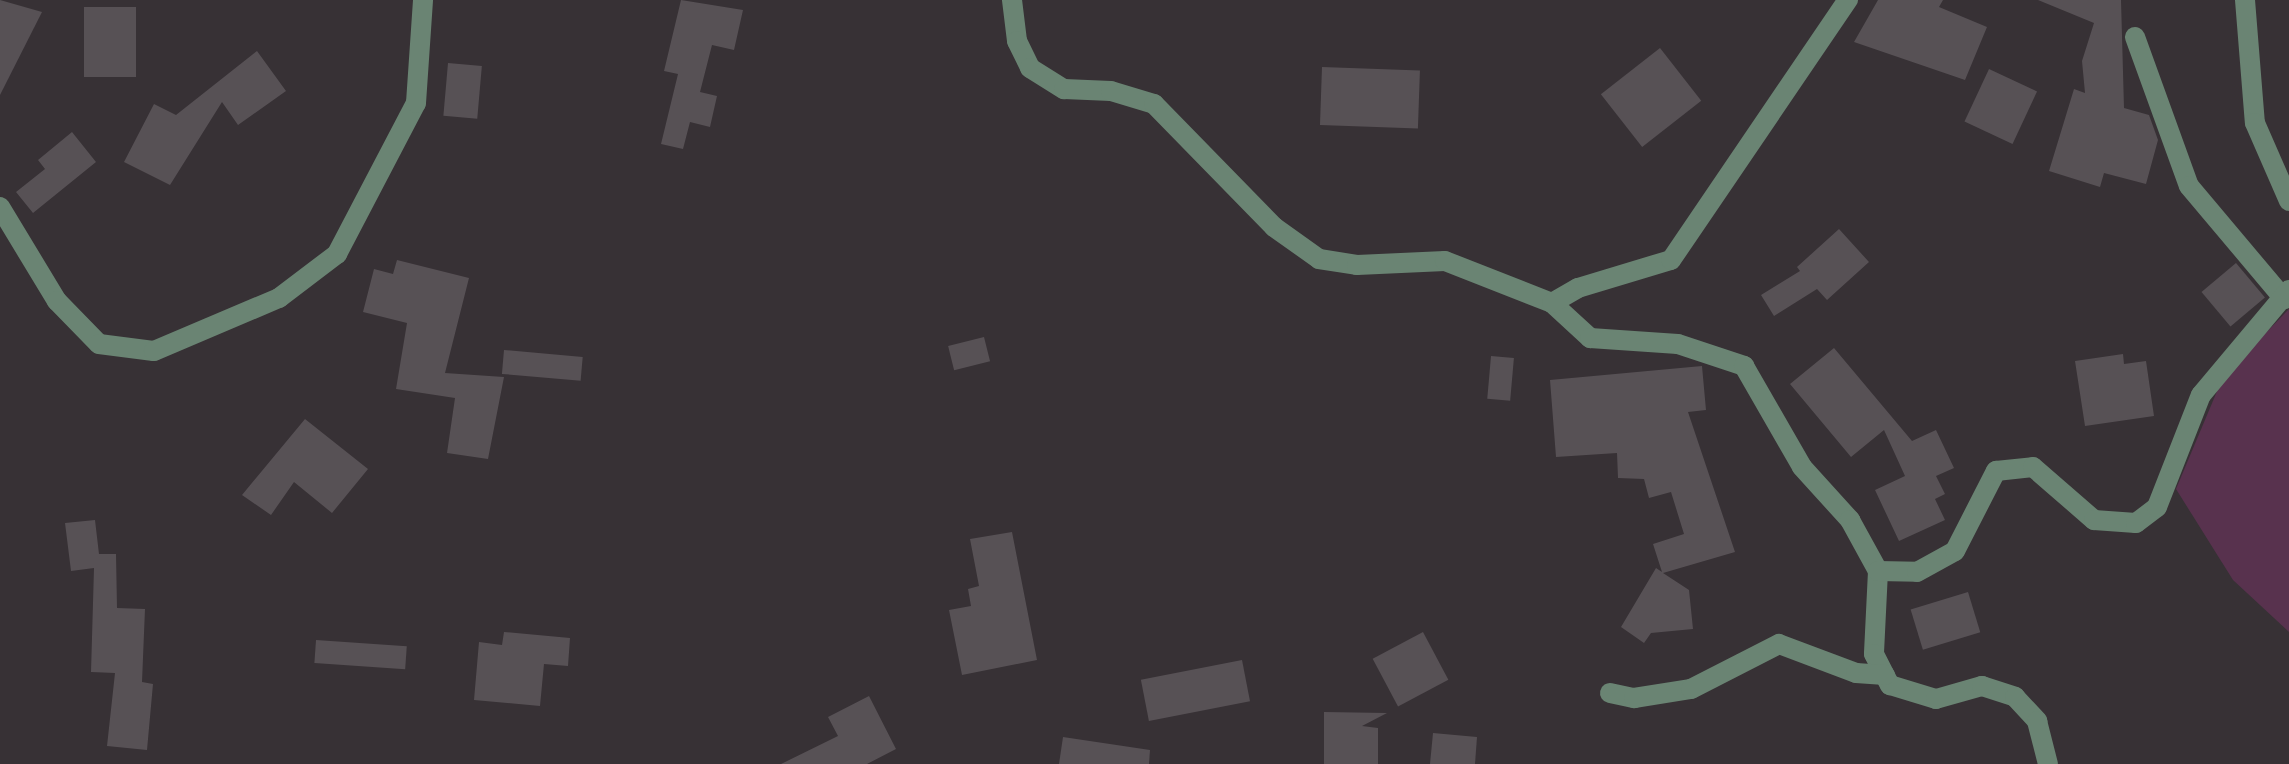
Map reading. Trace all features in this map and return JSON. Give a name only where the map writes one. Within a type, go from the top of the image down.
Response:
[{"type":"street","points":[[0,207],[57,301],[100,344],[154,352],[279,298],[337,254],[416,103],[422,0]]},
{"type":"street","points":[[1012,0],[1017,41],[1030,68],[1064,89],[1111,91],[1154,104],[1274,227],[1319,259],[1357,265],[1445,261],[1552,304],[1590,338],[1678,344],[1744,366],[1802,467],[1850,520],[1878,571],[1874,654],[1890,685],[1936,699],[1982,686],[2015,697],[2038,721],[2048,764]]},
{"type":"street","points":[[1552,304],[1578,288],[1671,260],[1848,0]]},
{"type":"street","points":[[2245,0],[2255,124],[2289,201]]},
{"type":"street","points":[[1878,571],[1917,572],[1955,550],[1996,471],[2033,467],[2094,520],[2136,523],[2157,507],[2201,395],[2286,295],[2189,186],[2135,37]]},
{"type":"street","points":[[1610,693],[1634,698],[1691,690],[1779,644],[1856,673],[1885,675]]},
{"type":"shaded area","points":[[2289,309],[2289,632],[2233,580],[2176,489],[2223,377]]},
{"type":"building","points":[[0,0],[42,12],[0,95]]},
{"type":"building","points":[[681,0],[743,10],[734,50],[712,45],[700,92],[717,96],[710,127],[690,122],[683,149],[661,144],[678,74],[664,71]]},
{"type":"building","points":[[1878,0],[1943,0],[1939,7],[1987,27],[1965,80],[1854,42]]},
{"type":"building","points":[[2038,0],[2121,0],[2124,108],[2149,115],[2158,140],[2146,184],[2104,173],[2100,187],[2049,171],[2074,89],[2085,93],[2082,61],[2094,23]]},
{"type":"building","points":[[84,7],[136,7],[136,77],[84,77]]},
{"type":"building","points":[[1660,48],[1701,101],[1642,147],[1601,94]]},
{"type":"building","points":[[257,51],[286,91],[238,125],[222,102],[170,185],[124,162],[154,104],[176,115]]},
{"type":"building","points":[[448,63],[482,66],[477,119],[443,116]]},
{"type":"building","points":[[1322,67],[1420,70],[1418,128],[1320,125]]},
{"type":"building","points":[[1989,69],[2037,91],[2013,144],[1964,122]]},
{"type":"building","points":[[72,132],[96,162],[33,213],[16,192],[45,169],[38,160]]},
{"type":"building","points":[[1839,229],[1869,262],[1827,300],[1817,289],[1774,316],[1761,295],[1800,271],[1797,267]]},
{"type":"building","points":[[397,260],[469,278],[445,373],[504,377],[488,459],[447,453],[455,398],[396,389],[407,323],[363,312],[374,269],[393,274]]},
{"type":"building","points":[[2236,263],[2265,297],[2230,326],[2202,292]]},
{"type":"building","points":[[984,337],[990,361],[954,370],[948,346]]},
{"type":"building","points":[[1834,348],[1912,441],[1936,430],[1954,468],[1936,476],[1945,494],[1935,499],[1945,520],[1899,541],[1875,490],[1905,476],[1884,430],[1851,457],[1790,384]]},
{"type":"building","points":[[504,350],[583,357],[581,381],[502,374]]},
{"type":"building","points":[[2123,354],[2124,364],[2146,361],[2154,416],[2085,426],[2075,361]]},
{"type":"building","points":[[1491,356],[1514,358],[1510,401],[1487,399]]},
{"type":"building","points":[[1702,366],[1706,410],[1688,412],[1735,552],[1663,573],[1689,590],[1693,629],[1651,633],[1644,643],[1621,627],[1656,568],[1662,572],[1653,544],[1684,534],[1671,492],[1649,498],[1644,479],[1618,478],[1617,453],[1556,457],[1550,380]]},
{"type":"building","points":[[305,419],[368,469],[332,513],[294,482],[271,515],[242,495]]},
{"type":"building","points":[[95,520],[99,554],[116,554],[117,608],[145,609],[142,682],[153,684],[147,750],[107,746],[115,673],[91,672],[94,568],[71,571],[65,523]]},
{"type":"building","points":[[1012,532],[1037,660],[962,675],[949,610],[971,606],[968,589],[979,586],[970,539]]},
{"type":"building","points":[[1968,592],[1980,632],[1923,650],[1911,610]]},
{"type":"building","points":[[504,632],[570,638],[568,666],[544,664],[540,706],[474,700],[479,642],[502,645]]},
{"type":"building","points":[[1423,632],[1448,680],[1398,706],[1373,659]]},
{"type":"building","points":[[316,640],[407,646],[405,669],[314,663]]},
{"type":"building","points":[[1242,660],[1250,701],[1149,721],[1141,680]]},
{"type":"building","points":[[869,696],[896,749],[867,764],[781,764],[838,736],[828,717]]},
{"type":"building","points":[[1324,712],[1387,713],[1362,726],[1378,728],[1378,764],[1324,764]]},
{"type":"building","points":[[1433,733],[1477,737],[1475,764],[1430,764]]},
{"type":"building","points":[[1063,737],[1150,750],[1149,764],[1059,764]]}]
